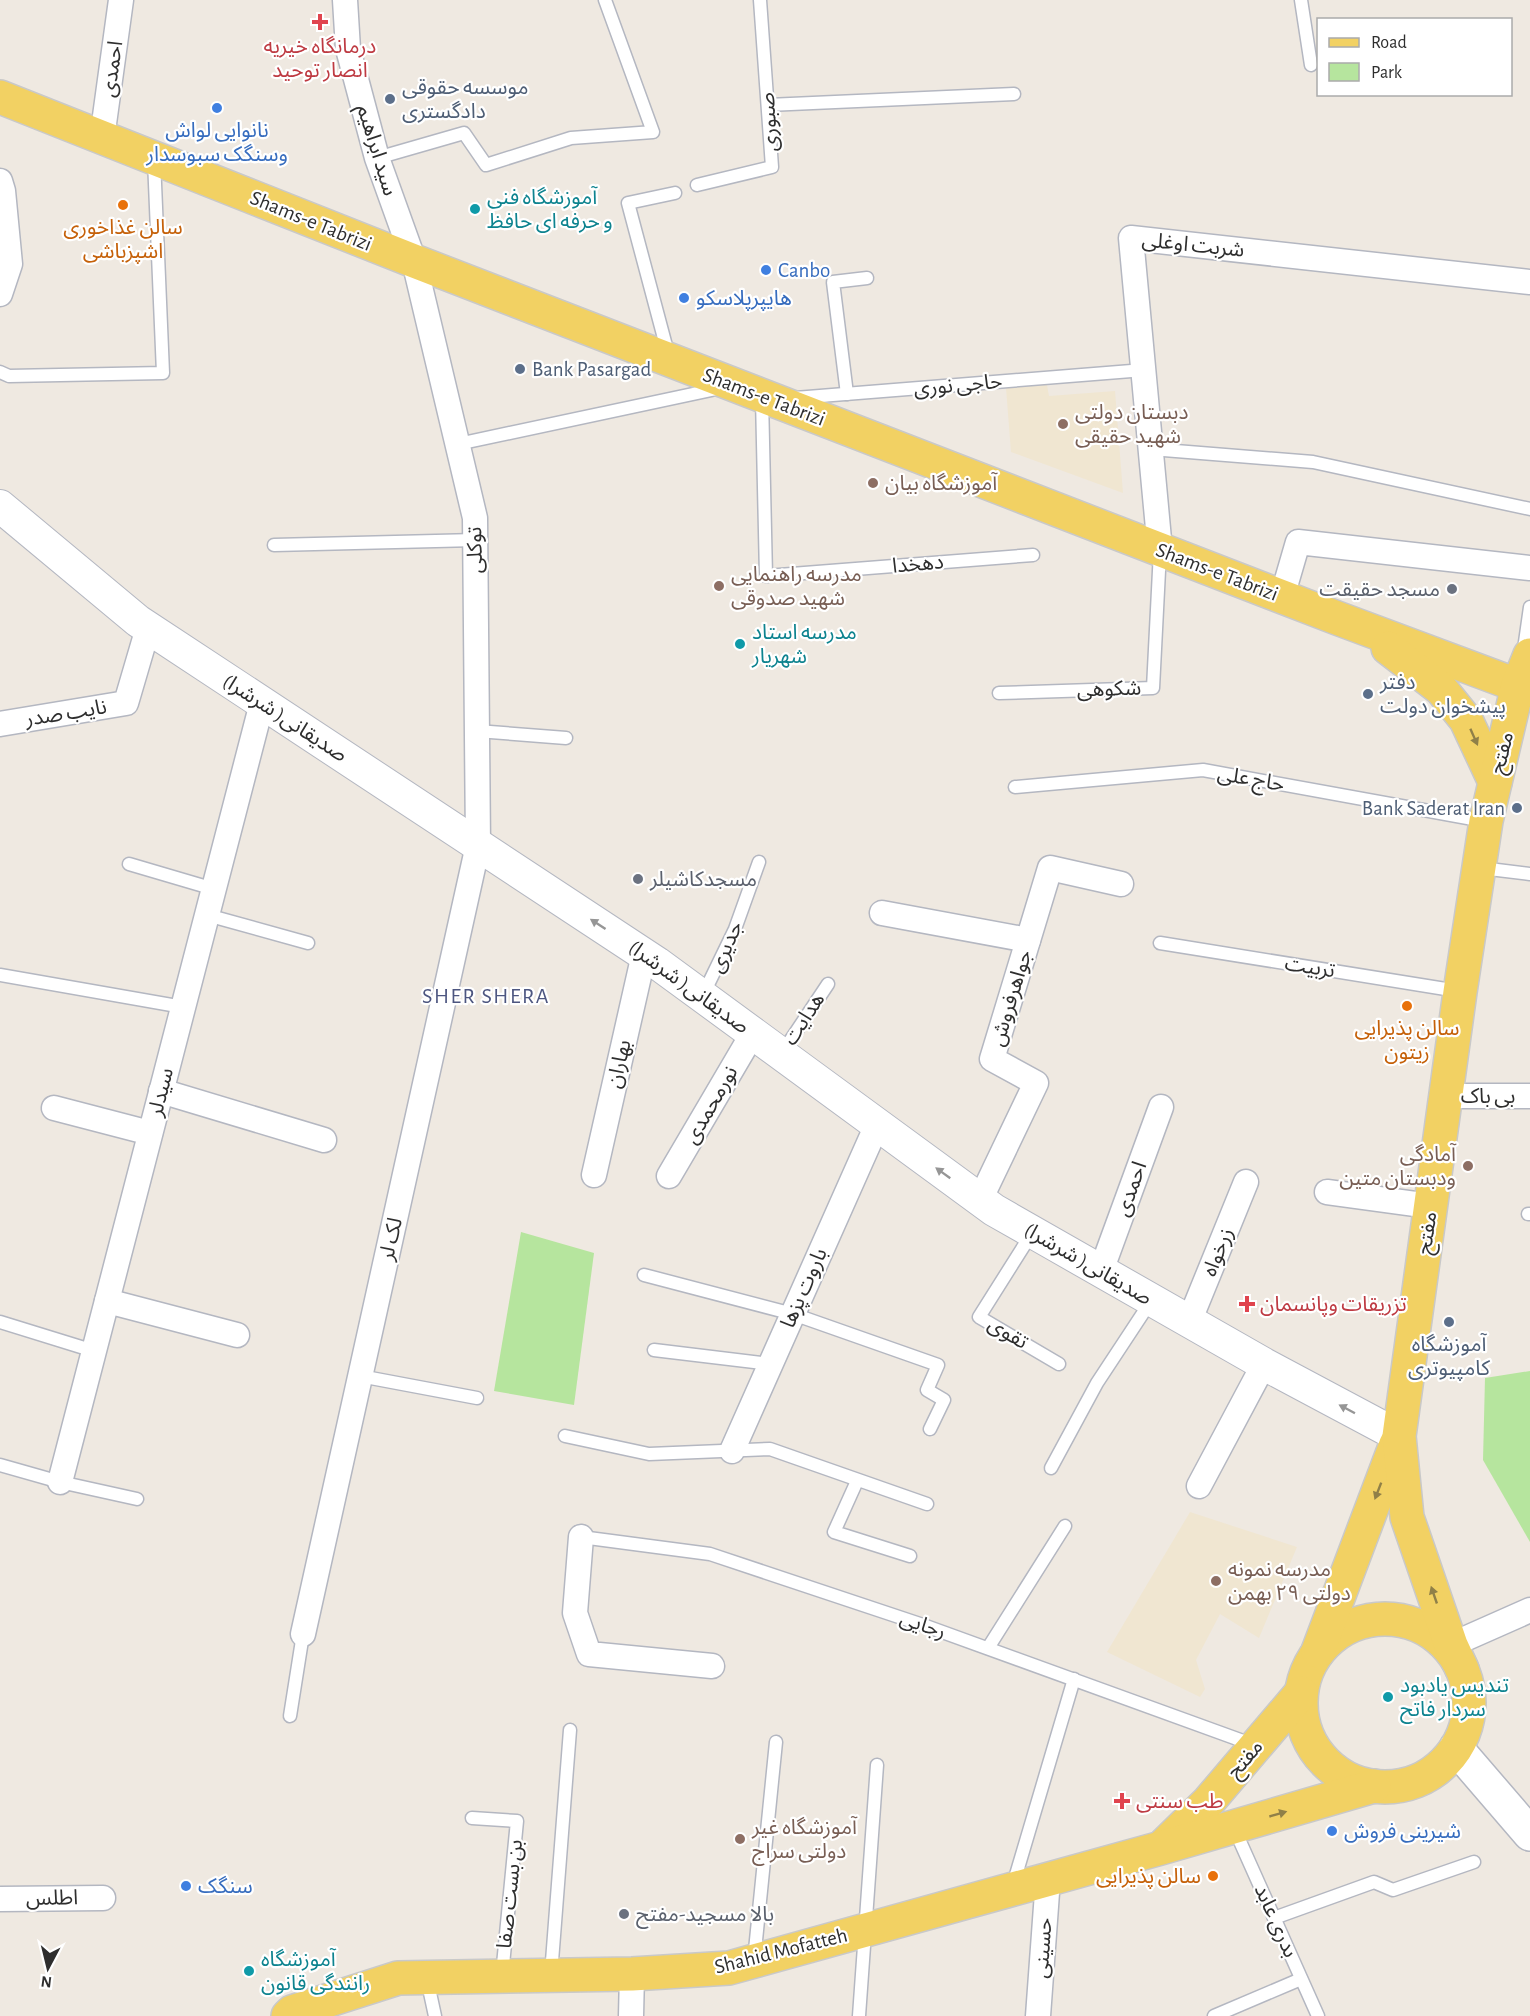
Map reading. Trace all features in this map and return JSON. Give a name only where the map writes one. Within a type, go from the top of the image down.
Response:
[{"type":"main road","name":"Shams-e Tabrizi","points":[[0,98],[756,394],[1524,688]]},
{"type":"main road","points":[[1337,618],[1395,652],[1441,689],[1466,720],[1494,782]]},
{"type":"main road","name":"مفتح","points":[[1456,1657],[1407,1517],[1399,1436],[1485,821],[1494,782],[1524,688],[1530,655]]},
{"type":"main road","points":[[1317,1653],[1338,1633],[1365,1621],[1394,1619],[1423,1628],[1446,1645],[1456,1657],[1469,1695],[1467,1723],[1456,1748],[1441,1766],[1421,1779],[1398,1786],[1374,1786],[1349,1779],[1327,1764],[1311,1744],[1302,1719],[1301,1693],[1306,1672],[1317,1653],[1399,1436]]},
{"type":"main road","name":"مفتح","points":[[1161,1848],[1209,1801],[1301,1693]]},
{"type":"main road","points":[[1456,1748],[1530,1834]]},
{"type":"main road","name":"Shahid Mofatteh","points":[[288,2016],[292,2012],[333,2006],[398,1978],[632,1974],[729,1968],[1048,1880],[1374,1786]]},
{"type":"street","name":"احمدی","points":[[102,138],[122,0]]},
{"type":"street","name":"سید ابراهیم","points":[[348,1],[348,49],[377,158],[414,261]]},
{"type":"street","points":[[0,181],[10,264],[0,294]]},
{"type":"street","name":"شربت اوغلی","points":[[1160,550],[1131,238],[1530,282]]},
{"type":"street","name":"توکلی","points":[[414,261],[475,518],[478,845]]},
{"type":"street","name":"(شرشرا )صدیقانی","points":[[0,506],[148,628],[644,954],[980,1200],[1189,1322],[1399,1436]]},
{"type":"street","points":[[1282,597],[1298,542],[1530,568]]},
{"type":"street","name":"نایب صدر","points":[[0,724],[126,703],[148,628]]},
{"type":"street","name":"سیدلر","points":[[60,1482],[262,703]]},
{"type":"street","name":"لک لر","points":[[303,1634],[478,845]]},
{"type":"street","name":"جواهرفروش","points":[[980,1200],[1036,1083],[992,1059],[1050,868],[1121,884]]},
{"type":"street","points":[[882,913],[1028,940]]},
{"type":"street","name":"بهاران","points":[[594,1174],[644,954]]},
{"type":"street","name":"نورمحمدی","points":[[669,1176],[753,1033]]},
{"type":"street","points":[[161,1091],[324,1140]]},
{"type":"street","name":"بی باک","points":[[1445,1096],[1530,1096]]},
{"type":"street","name":"احمدی","points":[[1101,1271],[1161,1107]]},
{"type":"street","points":[[54,1108],[150,1133]]},
{"type":"street","name":"باروت پزها","points":[[732,1451],[877,1125]]},
{"type":"street","name":"زرخواه","points":[[1189,1322],[1246,1182]]},
{"type":"street","points":[[1327,1192],[1430,1206]]},
{"type":"street","points":[[107,1302],[237,1335]]},
{"type":"street","points":[[1199,1486],[1264,1364]]},
{"type":"street","points":[[581,1537],[575,1613],[589,1654],[712,1666]]},
{"type":"street","points":[[1456,1657],[1530,1610]]},
{"type":"street","name":"حسینی","points":[[1038,2016],[1048,1880]]},
{"type":"street","name":"اطلس","points":[[0,1899],[103,1898]]},
{"type":"street","points":[[631,2016],[632,1974]]},
{"type":"lane","points":[[377,158],[464,133],[486,165],[571,138],[653,132],[605,0]]},
{"type":"lane","name":"صبوری","points":[[697,185],[772,166],[760,0]]},
{"type":"lane","points":[[1301,0],[1311,65]]},
{"type":"lane","points":[[768,105],[1014,94]]},
{"type":"lane","points":[[0,372],[9,376],[163,373],[154,159]]},
{"type":"lane","points":[[671,361],[628,203],[675,193]]},
{"type":"lane","points":[[847,394],[833,282],[867,278]]},
{"type":"lane","name":"حاجی نوری","points":[[458,444],[756,394],[847,394],[1144,370]]},
{"type":"lane","name":"دهخدا","points":[[756,394],[766,576],[1033,555]]},
{"type":"lane","points":[[1151,449],[1313,462],[1530,509]]},
{"type":"lane","points":[[274,545],[476,540]]},
{"type":"lane","name":"شکوهی","points":[[999,693],[1153,688],[1160,550]]},
{"type":"lane","points":[[1524,688],[1530,607]]},
{"type":"lane","points":[[477,731],[566,738]]},
{"type":"lane","name":"حاج علی","points":[[1015,787],[1203,770],[1485,821]]},
{"type":"lane","name":"جدیری","points":[[703,997],[735,929],[759,862]]},
{"type":"lane","points":[[129,864],[214,889]]},
{"type":"lane","points":[[1479,868],[1530,874]]},
{"type":"lane","points":[[207,915],[308,943]]},
{"type":"lane","name":"تربیت","points":[[1160,943],[1460,992]]},
{"type":"lane","points":[[0,975],[183,1007]]},
{"type":"lane","name":"هدایت","points":[[781,1054],[828,984]]},
{"type":"lane","name":"تقوی","points":[[1032,1232],[980,1317],[1059,1364]]},
{"type":"lane","points":[[644,1275],[793,1314],[938,1365],[927,1390],[944,1400],[930,1429]]},
{"type":"lane","points":[[1051,1468],[1097,1383],[1152,1300]]},
{"type":"lane","points":[[0,1322],[94,1351]]},
{"type":"lane","points":[[654,1350],[771,1364]]},
{"type":"lane","points":[[360,1376],[477,1398]]},
{"type":"lane","points":[[565,1436],[649,1454],[770,1449],[927,1504]]},
{"type":"lane","points":[[0,1465],[60,1482],[137,1499]]},
{"type":"lane","points":[[856,1481],[834,1532],[910,1557]]},
{"type":"lane","points":[[988,1648],[1065,1527]]},
{"type":"lane","name":"رجایی","points":[[581,1537],[710,1554],[988,1648],[1256,1745]]},
{"type":"lane","points":[[290,1716],[303,1634]]},
{"type":"lane","points":[[1012,1890],[1074,1680]]},
{"type":"lane","points":[[551,1975],[570,1730]]},
{"type":"lane","points":[[753,1961],[776,1742]]},
{"type":"lane","points":[[859,2016],[867,1930],[877,1765]]},
{"type":"lane","name":"بن بست صفا","points":[[472,1818],[517,1821],[502,1976]]},
{"type":"lane","name":"بدری عابد","points":[[1234,1826],[1318,2016]]},
{"type":"lane","points":[[1274,1918],[1374,1882],[1393,1890],[1474,1862]]},
{"type":"lane","points":[[426,1978],[435,2016]]},
{"type":"lane","points":[[1214,2016],[1301,1979]]},
{"type":"shaded area","name":"دبستان دولتی شهید حقیقی","points":[[1047,385],[1049,396],[1115,391],[1123,493],[1011,452],[1006,388]]},
{"type":"shaded area","name":"مدرسه نمونه دولتی ۲۹ بهمن","points":[[1190,1512],[1297,1547],[1259,1638],[1220,1614],[1196,1660],[1205,1689],[1200,1697],[1107,1652]]},
{"type":"green space","points":[[521,1232],[594,1253],[574,1405],[494,1391]]},
{"type":"green space","points":[[1530,1371],[1530,1542],[1483,1460],[1485,1378]]},
{"type":"place","name":"درمانگاه خیریه انصار توحید","points":[[320,22]]},
{"type":"place","name":"موسسه حقوقی دادگستری","points":[[390,99]]},
{"type":"place","name":"نانوایی لواش وسنگک سبوسدار","points":[[217,108]]},
{"type":"place","name":"سالن غذاخوری اشپزباشی","points":[[123,205]]},
{"type":"place","name":"آموزشگاه فنی و حرفه ای حافظ","points":[[475,209]]},
{"type":"place","name":"Canbo","points":[[766,270]]},
{"type":"place","name":"هایپرپلاسکو","points":[[684,298]]},
{"type":"place","name":"Bank Pasargad","points":[[520,369]]},
{"type":"place","name":"دبستان دولتی شهید حقیقی","points":[[1063,424]]},
{"type":"place","name":"آموزشگاه بیان","points":[[873,483]]},
{"type":"place","name":"مدرسه راهنمایی شهید صدوقی","points":[[719,586]]},
{"type":"place","name":"مسجد حقیقت","points":[[1452,589]]},
{"type":"place","name":"مدرسه استاد شهریار","points":[[740,644]]},
{"type":"place","name":"دفتر پیشخوان دولت","points":[[1368,694]]},
{"type":"place","name":"Bank Saderat Iran","points":[[1517,808]]},
{"type":"place","name":"مسجدکاشیلر","points":[[638,879]]},
{"type":"place","name":"سالن پذیرایی زیتون","points":[[1407,1006]]},
{"type":"place","name":"آمادگی ودبستان متین","points":[[1468,1166]]},
{"type":"place","name":"تزریقات وپانسمان","points":[[1247,1304]]},
{"type":"place","name":"آموزشگاه کامپیوتری","points":[[1449,1322]]},
{"type":"place","name":"مدرسه نمونه دولتی ۲۹ بهمن","points":[[1216,1581]]},
{"type":"place","name":"تندیس یادبود سردار فاتح","points":[[1388,1697]]},
{"type":"place","name":"طب سنتی","points":[[1122,1801]]},
{"type":"place","name":"شیرینی فروش","points":[[1332,1831]]},
{"type":"place","name":"آموزشگاه غیر دولتی سراج","points":[[740,1839]]},
{"type":"place","name":"سالن پذیرایی","points":[[1213,1876]]},
{"type":"place","name":"سنگک","points":[[186,1886]]},
{"type":"place","name":"بالا مسجید-مفتح","points":[[624,1914]]},
{"type":"place","name":"آموزشگاه رانندگی قانون","points":[[249,1971]]},
{"type":"district","name":"SHER SHERA","points":[[486,996]]}]
